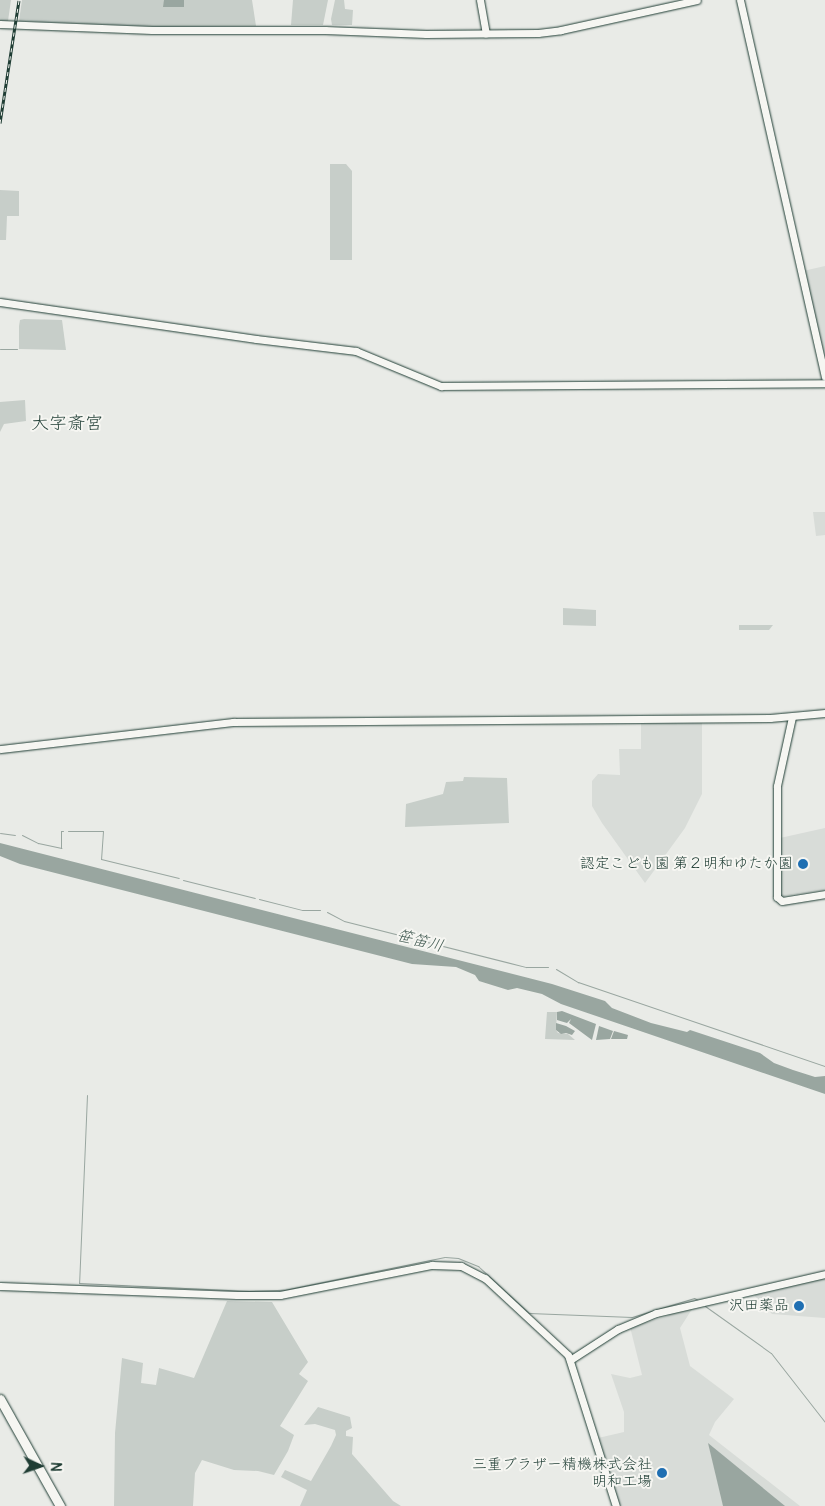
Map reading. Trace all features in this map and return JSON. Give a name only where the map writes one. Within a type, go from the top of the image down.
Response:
[{"type":"main road","points":[[0,1399],[60,1506]]},
{"type":"street","points":[[480,0],[486,33]]},
{"type":"street","points":[[0,24],[152,30],[325,30],[433,34],[555,31],[697,0]]},
{"type":"street","points":[[740,0],[825,377]]},
{"type":"street","points":[[0,302],[356,351],[441,386],[825,383]]},
{"type":"street","points":[[0,749],[233,722],[792,717],[825,713]]},
{"type":"street","points":[[792,717],[777,786],[777,897],[782,901],[825,894]]},
{"type":"street","points":[[0,1286],[280,1295],[432,1264],[456,1264],[476,1272],[484,1278],[554,1341],[570,1360],[616,1506]]},
{"type":"street","points":[[570,1360],[626,1325],[653,1314],[825,1274]]},
{"type":"shaded area","points":[[0,0],[11,0],[8,21],[0,21]]},
{"type":"shaded area","points":[[22,0],[252,0],[256,26],[160,27],[19,21]]},
{"type":"shaded area","points":[[164,0],[184,0],[184,7],[163,7]]},
{"type":"shaded area","points":[[293,0],[328,0],[323,25],[291,25]]},
{"type":"shaded area","points":[[335,0],[344,0],[345,9],[353,10],[352,25],[332,25],[331,19]]},
{"type":"shaded area","points":[[330,164],[346,164],[352,171],[352,260],[330,260]]},
{"type":"shaded area","points":[[0,190],[19,191],[19,216],[7,216],[6,240],[0,240]]},
{"type":"shaded area","points":[[825,266],[825,365],[803,271]]},
{"type":"shaded area","points":[[20,320],[62,320],[66,350],[19,349]]},
{"type":"shaded area","points":[[25,400],[26,421],[4,424],[0,432],[0,402]]},
{"type":"shaded area","points":[[813,512],[825,512],[825,535],[816,536]]},
{"type":"shaded area","points":[[563,608],[596,610],[596,626],[563,625]]},
{"type":"shaded area","points":[[739,625],[773,625],[769,630],[739,630]]},
{"type":"shaded area","points":[[641,722],[702,722],[702,794],[685,828],[645,883],[592,806],[592,781],[598,774],[620,775],[619,749],[641,749]]},
{"type":"shaded area","points":[[464,777],[507,778],[509,823],[405,827],[406,804],[443,794],[446,782],[463,781]]},
{"type":"shaded area","name":"認定こども園 第２明和ゆたか園","points":[[825,828],[825,890],[784,896],[781,894],[780,838]]},
{"type":"shaded area","points":[[0,843],[552,984],[605,1001],[612,1008],[651,1023],[687,1032],[690,1030],[760,1053],[774,1063],[793,1070],[815,1077],[825,1076],[825,1094],[561,1004],[542,994],[517,988],[508,990],[479,981],[475,975],[456,967],[412,964],[20,864],[0,856]]},
{"type":"shaded area","points":[[562,1011],[596,1024],[592,1040],[569,1023],[571,1019],[567,1023],[557,1020],[557,1012]]},
{"type":"shaded area","points":[[547,1012],[557,1012],[556,1030],[558,1033],[568,1034],[575,1040],[545,1039]]},
{"type":"shaded area","points":[[556,1023],[575,1031],[572,1035],[561,1034],[556,1030]]},
{"type":"shaded area","points":[[599,1026],[613,1031],[610,1039],[596,1040]]},
{"type":"shaded area","points":[[614,1031],[628,1035],[627,1039],[611,1039]]},
{"type":"shaded area","points":[[825,1277],[825,1318],[772,1314],[753,1294]]},
{"type":"shaded area","points":[[227,1301],[272,1302],[308,1362],[299,1374],[308,1381],[280,1426],[294,1435],[288,1451],[274,1475],[258,1471],[234,1470],[202,1460],[195,1473],[193,1506],[114,1506],[115,1433],[122,1358],[143,1363],[141,1383],[156,1385],[159,1368],[194,1378]]},
{"type":"shaded area","points":[[694,1306],[680,1328],[690,1366],[734,1399],[715,1422],[709,1435],[800,1506],[619,1506],[598,1438],[624,1432],[624,1412],[611,1374],[630,1378],[642,1375],[630,1327]]},
{"type":"shaded area","points":[[318,1407],[350,1417],[352,1428],[346,1431],[346,1436],[353,1437],[352,1454],[393,1501],[401,1506],[300,1506],[307,1490],[281,1477],[285,1470],[311,1481],[331,1446],[336,1435],[335,1430],[315,1424],[304,1425]]},
{"type":"shaded area","points":[[708,1443],[785,1506],[723,1506]]},
{"type":"waterway","points":[[0,349],[17,349]]},
{"type":"waterway","points":[[22,835],[38,843],[61,848],[61,831],[63,831]]},
{"type":"waterway","points":[[68,831],[103,831],[101,859],[179,878]]},
{"type":"waterway","points":[[0,833],[15,835]]},
{"type":"waterway","points":[[183,880],[255,898]]},
{"type":"waterway","points":[[259,899],[302,910],[320,910]]},
{"type":"waterway","name":"笹笛川","points":[[327,912],[344,921],[526,967],[548,967]]},
{"type":"waterway","points":[[556,969],[578,982],[825,1066]]},
{"type":"waterway","points":[[87,1095],[79,1283],[249,1291],[284,1290],[445,1257],[458,1258],[478,1266],[529,1313],[632,1317],[694,1298],[698,1300]]},
{"type":"waterway","points":[[705,1306],[771,1353],[825,1422]]},
{"type":"railway","points":[[0,123],[19,0]]},
{"type":"place","name":"認定こども園 第２明和ゆたか園","points":[[803,864]]},
{"type":"place","name":"沢田薬品","points":[[799,1306]]},
{"type":"place","name":"三重ブラザー精機株式会社 明和工場","points":[[662,1473]]},
{"type":"district","name":"大字斎宮","points":[[67,424]]}]
